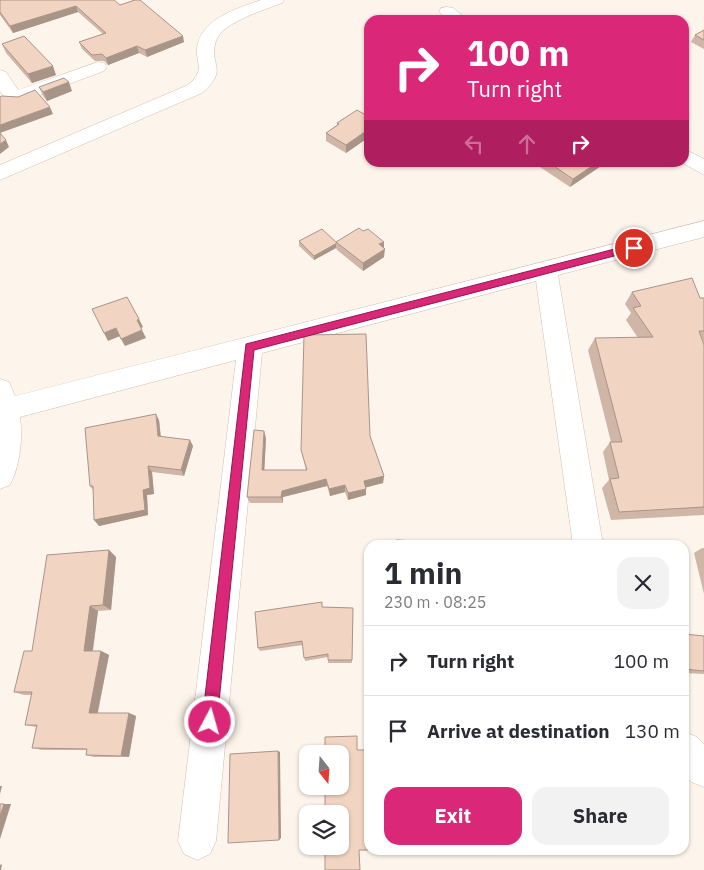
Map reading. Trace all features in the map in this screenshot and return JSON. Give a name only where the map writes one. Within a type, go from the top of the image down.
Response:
[{"type":"street","points":[[0,173],[195,89],[206,81],[209,72],[207,40],[217,27],[236,16],[276,0]]},
{"type":"street","points":[[0,76],[14,98],[98,67]]},
{"type":"street","points":[[689,158],[704,168]]},
{"type":"street","points":[[0,476],[8,446],[4,400],[250,347],[704,229]]},
{"type":"street","points":[[546,271],[587,540]]},
{"type":"street","points":[[197,841],[250,347]]},
{"type":"street","points":[[689,755],[704,769]]},
{"type":"building","points":[[0,0],[114,0],[120,5],[140,0],[183,36],[145,50],[137,46],[106,58],[102,54],[92,55],[79,42],[106,33],[76,6],[10,26],[0,12]]},
{"type":"building","points":[[704,30],[704,40],[695,35]]},
{"type":"building","points":[[24,36],[53,66],[28,74],[2,44]]},
{"type":"building","points":[[64,78],[69,82],[43,92],[39,87]]},
{"type":"building","points":[[35,90],[50,107],[0,125],[0,97],[18,97]]},
{"type":"building","points":[[357,110],[364,114],[364,132],[346,145],[326,133],[339,124],[337,123]]},
{"type":"building","points":[[0,133],[6,140],[0,144]]},
{"type":"building","points":[[555,167],[591,167],[573,179]]},
{"type":"building","points":[[359,228],[363,231],[368,229],[384,242],[379,244],[385,249],[363,263],[336,242]]},
{"type":"building","points":[[322,229],[337,243],[314,256],[299,241]]},
{"type":"building","points":[[692,278],[700,298],[704,298],[704,331],[699,331],[704,345],[704,507],[619,512],[610,479],[619,478],[610,442],[622,442],[595,338],[653,337],[633,308],[641,306],[632,292]]},
{"type":"building","points":[[127,297],[139,319],[137,320],[142,330],[121,339],[116,328],[104,333],[92,309]]},
{"type":"building","points":[[366,334],[370,436],[384,476],[364,481],[366,489],[348,493],[345,485],[329,489],[326,479],[282,491],[281,497],[247,497],[254,430],[264,431],[262,470],[307,470],[301,450],[304,335]]},
{"type":"building","points":[[156,414],[158,436],[190,440],[181,470],[148,466],[150,488],[143,490],[145,510],[94,520],[93,486],[90,486],[85,428]]},
{"type":"building","points":[[109,550],[103,605],[90,606],[84,651],[101,651],[89,713],[129,713],[121,756],[86,755],[87,749],[32,748],[37,725],[25,725],[32,692],[14,692],[24,651],[32,651],[47,555]]},
{"type":"building","points":[[322,602],[322,607],[353,608],[352,660],[328,660],[328,654],[304,658],[302,641],[258,648],[255,612]]},
{"type":"building","points":[[689,634],[704,636],[704,671],[689,670]]},
{"type":"building","points":[[357,736],[357,750],[364,750],[364,850],[359,850],[360,870],[325,870],[325,855],[349,855],[349,805],[325,805],[325,795],[349,795],[349,745],[325,745],[325,737]]},
{"type":"building","points":[[278,751],[279,840],[228,843],[230,754]]},
{"type":"building","points":[[0,804],[4,804],[0,816]]},
{"type":"route","points":[[210,722],[250,347],[634,248]]}]
